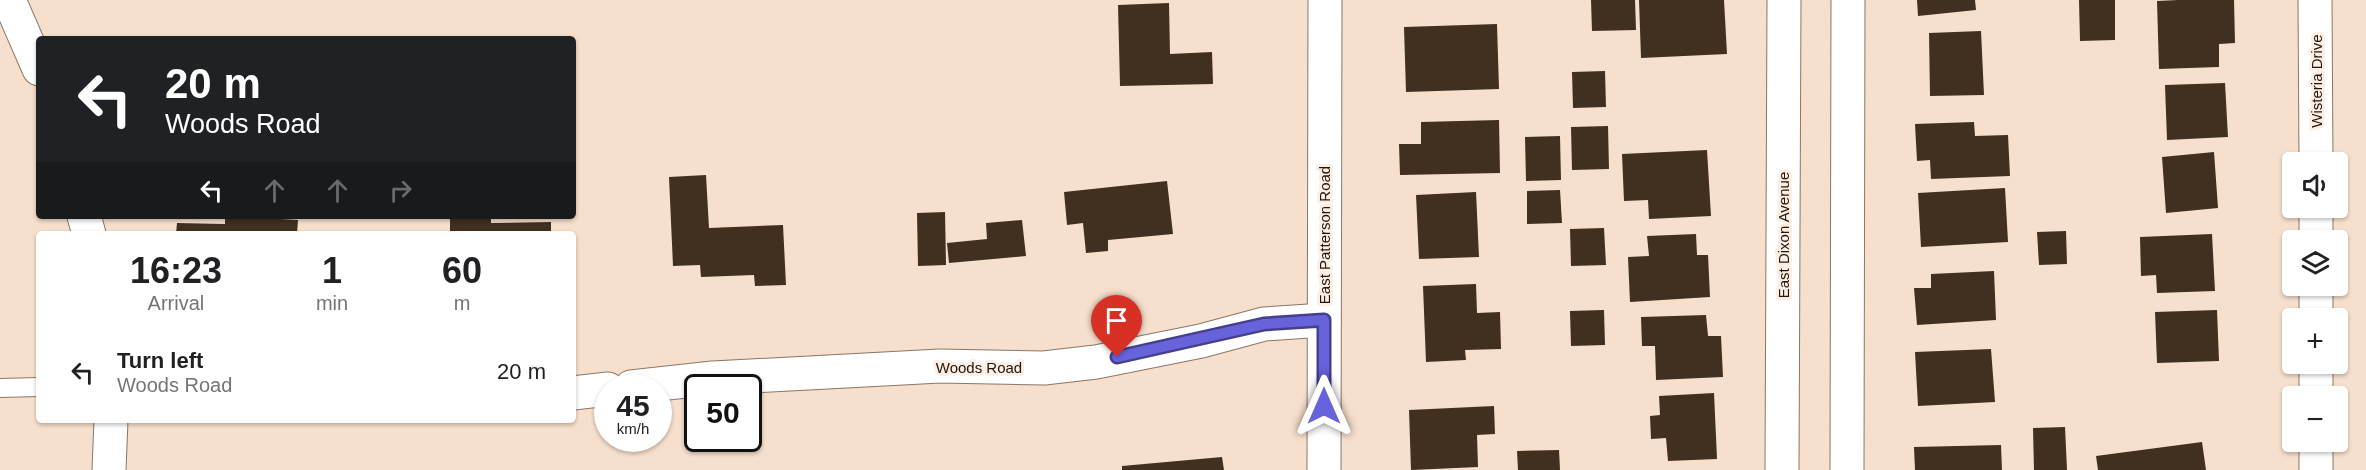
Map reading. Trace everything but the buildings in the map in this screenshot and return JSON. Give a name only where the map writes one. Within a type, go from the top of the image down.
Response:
[{"type":"street","points":[[9,0],[36,62]]},
{"type":"street","name":"East Patterson Road","points":[[1324,470],[1325,0]]},
{"type":"street","name":"East Dixon Avenue","points":[[1782,470],[1784,0]]},
{"type":"street","points":[[1847,470],[1848,0]]},
{"type":"street","name":"Wisteria Drive","points":[[2315,0],[2316,152]]},
{"type":"street","name":"Woods Road","points":[[672,383],[714,378],[940,366],[1044,368],[1096,362],[1264,324],[1324,320]]},
{"type":"street","points":[[576,393],[594,391]]},
{"type":"street","points":[[109,470],[111,423]]},
{"type":"street","points":[[2316,452],[2316,470]]},
{"type":"lane","points":[[0,388],[36,387]]},
{"type":"route","points":[[1117,357],[1201,340],[1264,324],[1324,320],[1324,406]]}]
